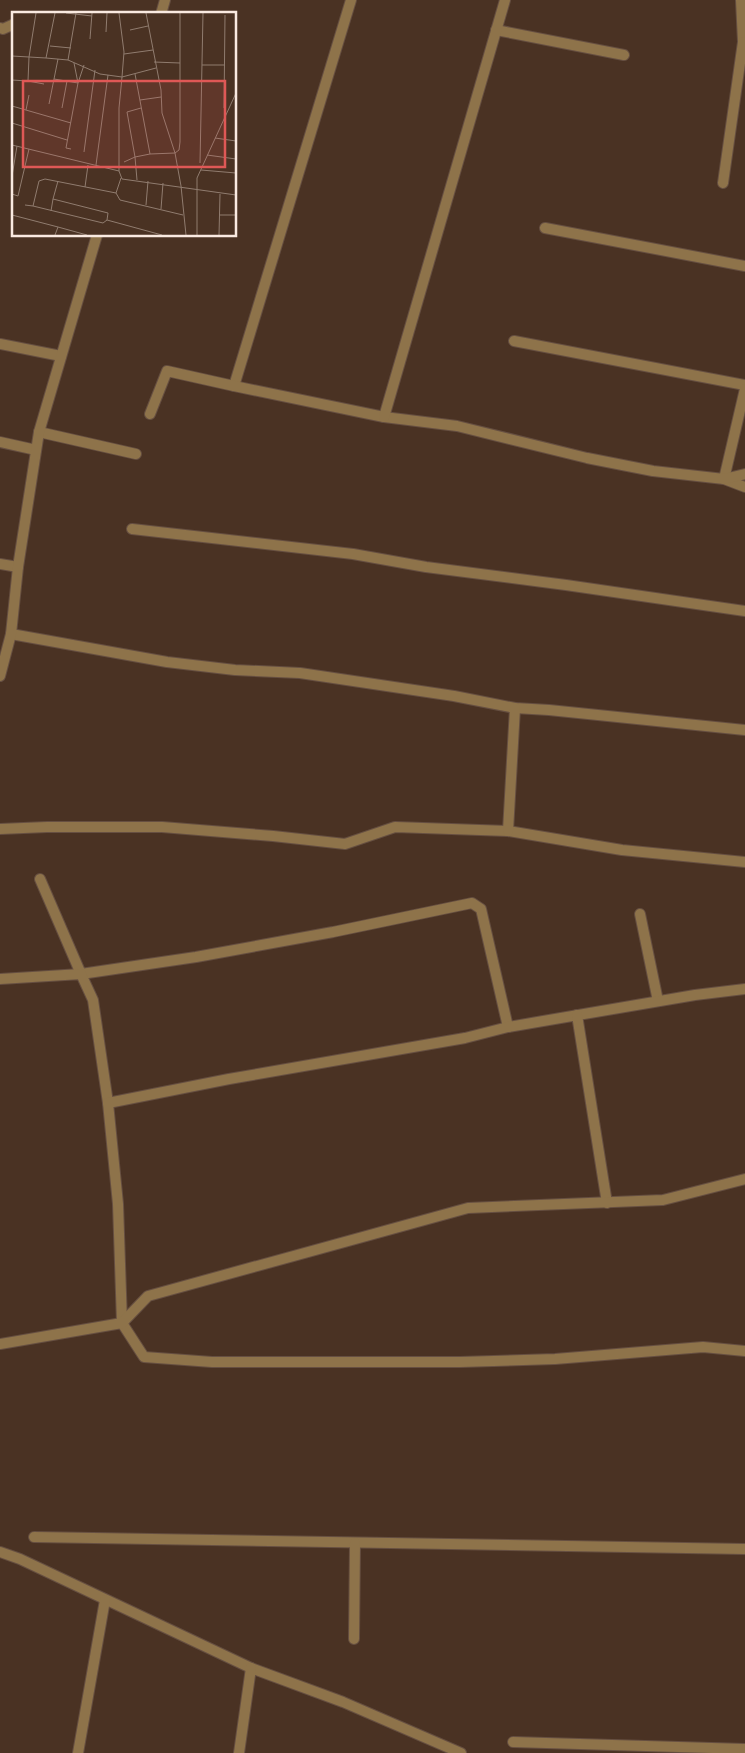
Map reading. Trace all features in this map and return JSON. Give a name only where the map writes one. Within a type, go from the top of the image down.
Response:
[{"type":"street","points":[[162,12],[166,0]]},
{"type":"street","points":[[234,386],[351,0]]},
{"type":"street","points":[[384,416],[504,0]]},
{"type":"street","points":[[723,183],[744,43],[742,0]]},
{"type":"street","points":[[0,28],[3,29],[12,25]]},
{"type":"street","points":[[496,30],[624,55]]},
{"type":"street","points":[[545,228],[745,266]]},
{"type":"street","points":[[0,676],[11,634],[18,567],[39,432],[97,236]]},
{"type":"street","points":[[514,341],[745,385]]},
{"type":"street","points":[[0,344],[62,356]]},
{"type":"street","points":[[150,414],[166,371],[384,416],[457,426],[587,458],[653,471],[724,480],[745,487]]},
{"type":"street","points":[[724,480],[745,389]]},
{"type":"street","points":[[39,432],[136,454]]},
{"type":"street","points":[[0,442],[36,450]]},
{"type":"street","points":[[724,480],[745,474]]},
{"type":"street","points":[[132,529],[354,554],[426,567],[745,611]]},
{"type":"street","points":[[0,564],[18,567]]},
{"type":"street","points":[[11,634],[166,662],[236,670],[318,676],[454,696],[515,708],[745,730]]},
{"type":"street","points":[[508,831],[515,708]]},
{"type":"street","points":[[0,829],[162,827],[345,844],[395,827],[508,831],[622,850],[745,862]]},
{"type":"street","points":[[40,880],[93,1000],[108,1103],[118,1204],[122,1323],[144,1357],[212,1362],[460,1362],[556,1359],[703,1347],[745,1351]]},
{"type":"street","points":[[0,979],[81,974],[196,958],[472,903],[480,909],[508,1027]]},
{"type":"street","points":[[640,914],[658,1001]]},
{"type":"street","points":[[108,1103],[465,1038],[508,1027],[695,994],[745,989]]},
{"type":"street","points":[[578,1015],[607,1203]]},
{"type":"street","points":[[0,1344],[122,1323],[148,1296],[468,1208],[663,1200],[745,1179]]},
{"type":"street","points":[[34,1537],[745,1549]]},
{"type":"street","points":[[354,1638],[355,1543]]},
{"type":"street","points":[[0,1552],[20,1559],[251,1668],[343,1702],[461,1753]]},
{"type":"street","points":[[78,1753],[105,1600]]},
{"type":"street","points":[[239,1753],[251,1668]]},
{"type":"street","points":[[513,1742],[745,1749]]}]
